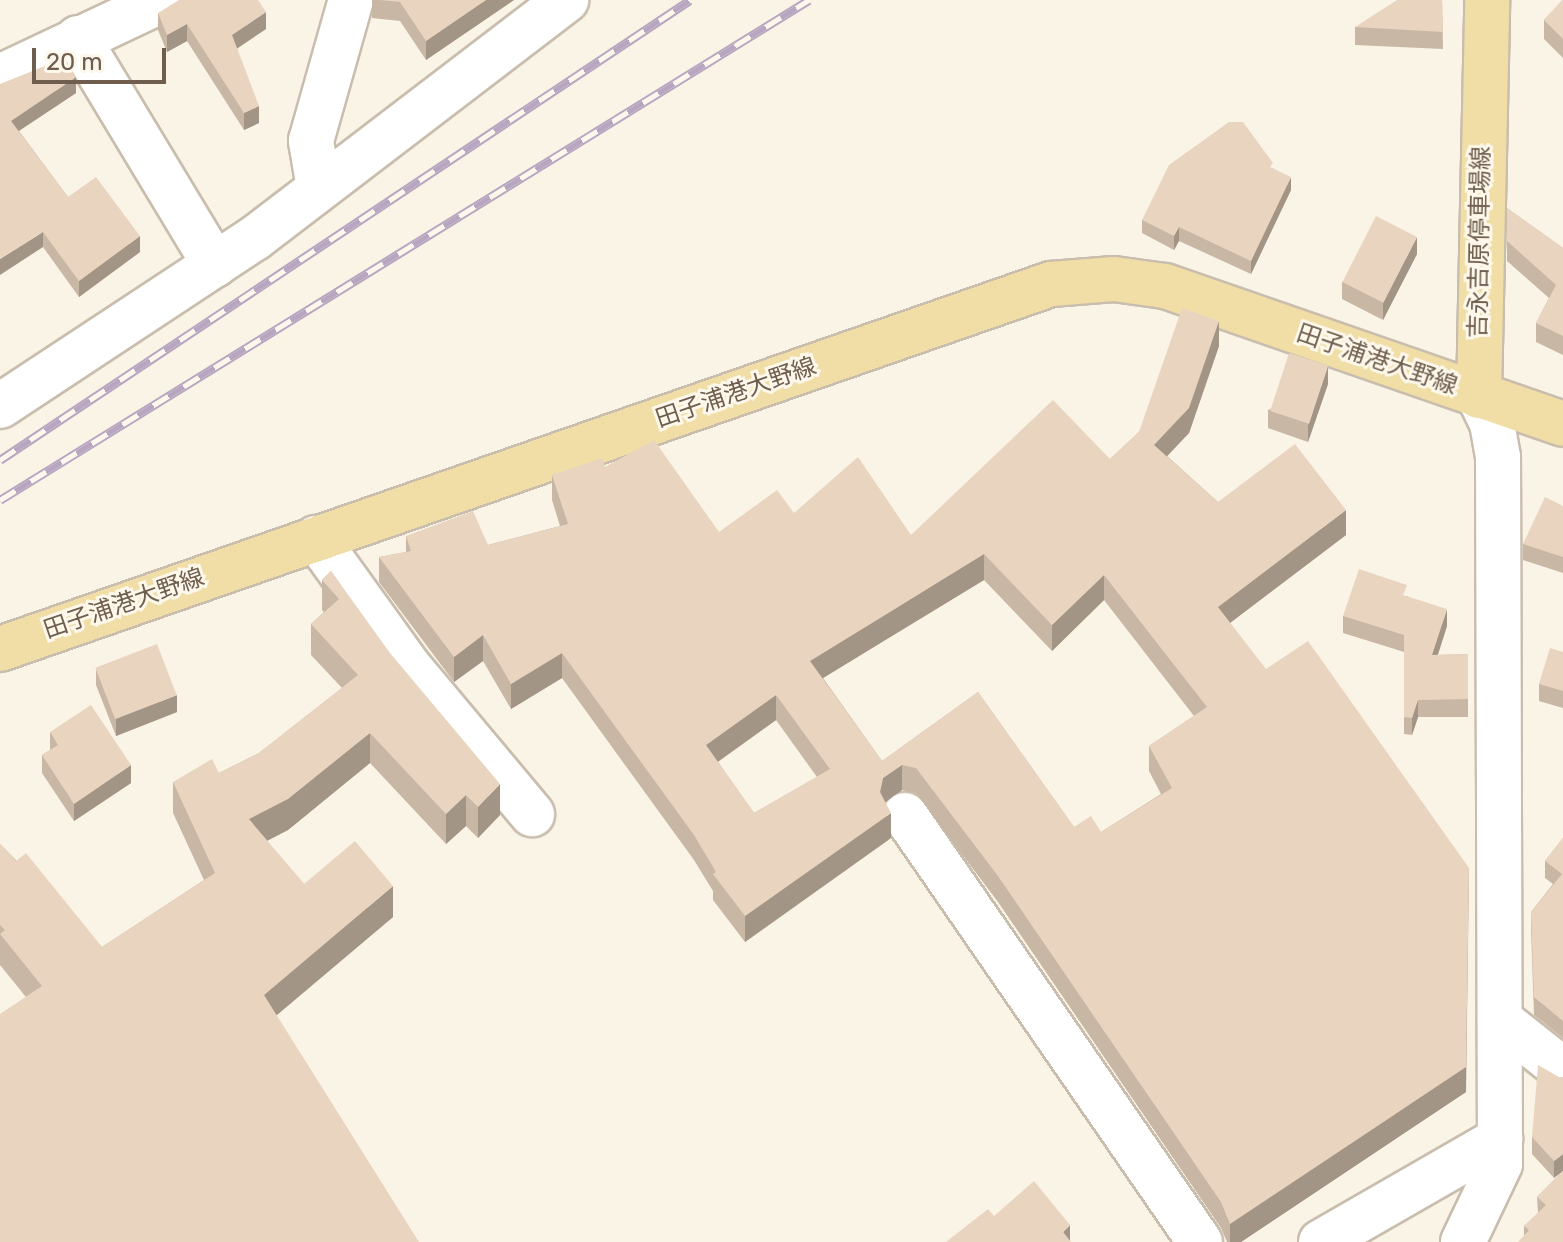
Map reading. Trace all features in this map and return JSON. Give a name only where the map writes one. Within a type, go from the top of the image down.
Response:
[{"type":"main road","name":"吉永吉原停車場線","points":[[1479,396],[1487,0]]},
{"type":"main road","name":"田子浦港大野線","points":[[0,649],[1051,284],[1114,279],[1165,286],[1479,396]]},
{"type":"main road","points":[[1479,396],[1563,424]]},
{"type":"street","points":[[0,77],[163,0]]},
{"type":"street","points":[[319,188],[311,141],[351,0]]},
{"type":"street","points":[[0,406],[215,265],[566,0]]},
{"type":"street","points":[[78,38],[215,265]]},
{"type":"street","points":[[1463,1242],[1500,1164],[1498,457],[1492,423],[1479,396]]},
{"type":"street","points":[[316,538],[409,667],[532,814]]},
{"type":"street","points":[[905,815],[1200,1242]]},
{"type":"street","points":[[1500,1020],[1563,1070]]},
{"type":"street","points":[[1321,1242],[1500,1139]]},
{"type":"building","points":[[179,0],[258,0],[266,12],[232,35],[259,106],[244,113],[187,24],[167,35],[158,13]]},
{"type":"building","points":[[380,0],[486,0],[426,41],[400,2]]},
{"type":"building","points":[[1397,0],[1442,0],[1443,32],[1355,27]]},
{"type":"building","points":[[1563,0],[1563,39],[1544,20]]},
{"type":"building","points":[[65,58],[76,77],[11,121],[68,197],[96,177],[140,236],[79,281],[43,232],[0,259],[0,84]]},
{"type":"building","points":[[1229,122],[1243,122],[1273,163],[1270,167],[1291,177],[1251,261],[1179,227],[1174,236],[1142,220],[1169,165]]},
{"type":"building","points":[[1507,208],[1563,248],[1563,336],[1536,323],[1556,285],[1507,241]]},
{"type":"building","points":[[1376,216],[1417,237],[1383,303],[1342,282]]},
{"type":"building","points":[[1182,308],[1219,321],[1189,408],[1154,445],[1218,502],[1295,444],[1346,510],[1218,607],[1266,669],[1308,641],[1469,868],[1466,1067],[1230,1224],[1221,1202],[998,876],[916,768],[902,765],[883,778],[880,792],[891,813],[745,916],[713,874],[716,872],[694,835],[562,653],[511,684],[483,635],[454,657],[379,557],[411,551],[406,536],[473,511],[488,545],[568,524],[552,475],[602,458],[605,467],[654,440],[719,532],[777,490],[794,513],[858,457],[911,535],[1053,400],[1110,459],[1139,432]],"holes":[[[984,554],[1052,625],[1104,575],[1207,707],[1149,746],[1172,788],[1101,832],[1091,816],[1074,827],[978,692],[882,761],[810,661]],[[776,695],[830,769],[754,813],[706,745]]]},
{"type":"building","points":[[1289,353],[1328,366],[1309,424],[1270,411]]},
{"type":"building","points":[[1545,497],[1563,506],[1563,557],[1523,544]]},
{"type":"building","points":[[1359,569],[1407,585],[1403,595],[1447,609],[1432,655],[1468,654],[1468,699],[1418,700],[1412,718],[1404,717],[1404,635],[1343,616]]},
{"type":"building","points":[[331,571],[390,653],[500,784],[478,807],[466,795],[446,814],[370,733],[288,799],[249,819],[304,884],[355,841],[393,886],[264,995],[419,1242],[0,1242],[0,1014],[42,986],[0,934],[5,930],[0,925],[0,844],[16,861],[26,853],[102,947],[215,873],[173,782],[212,759],[219,773],[259,753],[358,675],[311,624],[339,599],[322,580]]},
{"type":"building","points":[[157,644],[177,695],[115,719],[95,668]]},
{"type":"building","points":[[1550,648],[1563,652],[1563,691],[1539,684]]},
{"type":"building","points":[[91,705],[131,765],[74,804],[42,755],[58,745],[50,732]]},
{"type":"building","points":[[1563,838],[1563,1021],[1534,997],[1531,912],[1562,874],[1545,861]]},
{"type":"building","points":[[1538,1065],[1563,1077],[1563,1154],[1554,1161],[1532,1137]]},
{"type":"building","points":[[1563,1171],[1563,1242],[1518,1242],[1529,1230],[1524,1226],[1546,1205],[1537,1197]]},
{"type":"building","points":[[1034,1181],[1070,1225],[1063,1232],[1071,1242],[946,1242],[988,1209],[994,1216]]},
{"type":"railway","points":[[0,460],[690,0]]},
{"type":"railway","points":[[0,500],[809,0]]}]
